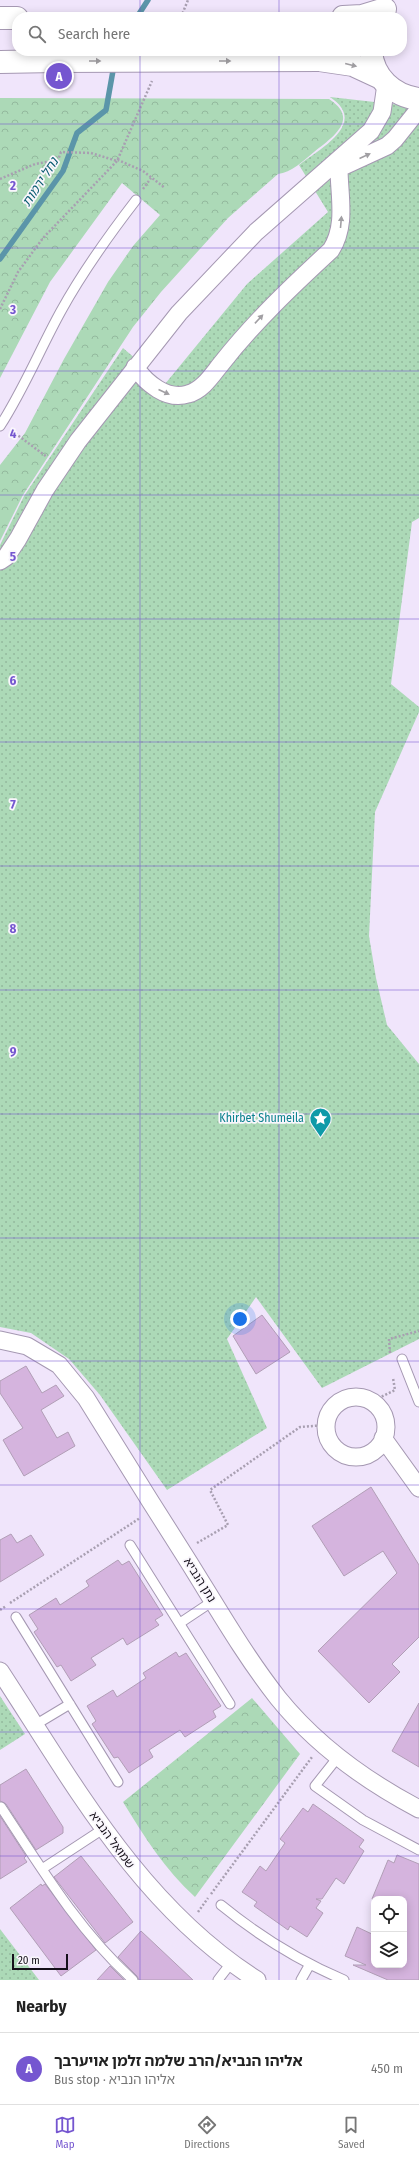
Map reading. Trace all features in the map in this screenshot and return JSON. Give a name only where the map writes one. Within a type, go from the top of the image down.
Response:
[{"type":"main road","points":[[372,12],[388,6]]},
{"type":"main road","points":[[371,56],[373,64],[383,81]]},
{"type":"main road","points":[[9,61],[319,60],[353,65],[383,81],[402,95],[419,99]]},
{"type":"street","points":[[0,561],[6,557],[18,539],[60,467],[135,367],[179,313],[216,272],[256,232],[371,131],[382,112],[386,98],[383,81]]},
{"type":"street","points":[[316,178],[387,146],[395,139],[419,109]]},
{"type":"street","points":[[135,367],[148,382],[171,395],[187,395],[203,386],[259,319],[331,250],[336,242],[341,224],[339,168]]},
{"type":"street","name":"נתן הנביא","points":[[0,1340],[27,1346],[59,1365],[86,1398],[256,1668],[279,1698],[322,1743],[338,1757],[371,1782],[419,1809]]},
{"type":"street","points":[[349,1398],[362,1398],[374,1405],[383,1416],[385,1430],[383,1438],[375,1450],[367,1455],[358,1457],[340,1453],[334,1447],[327,1434],[326,1425],[330,1412],[336,1405],[349,1398]]},
{"type":"street","points":[[383,1438],[419,1488]]},
{"type":"street","name":"שמואל הנביא","points":[[0,1671],[103,1828],[142,1879],[187,1927],[231,1963],[258,1980]]},
{"type":"lane","points":[[1,425],[16,401],[66,303],[94,258],[136,200]]},
{"type":"lane","points":[[402,1359],[419,1402]]},
{"type":"lane","points":[[130,1545],[230,1704]]},
{"type":"lane","points":[[180,1623],[213,1601]]},
{"type":"lane","points":[[16,1617],[118,1782]]},
{"type":"lane","points":[[35,1724],[70,1704]]},
{"type":"lane","points":[[338,1757],[315,1786],[363,1820],[419,1850]]},
{"type":"lane","points":[[1,1807],[68,1907],[96,1941],[133,1980]]},
{"type":"lane","points":[[42,1870],[103,1828]]},
{"type":"lane","points":[[221,1905],[269,1941],[310,1964],[344,1980]]},
{"type":"lane","points":[[218,1980],[231,1963]]},
{"type":"lane","points":[[302,1980],[310,1964]]},
{"type":"path","points":[[183,12],[188,0]]},
{"type":"path","points":[[0,309],[18,272],[43,238],[117,161],[154,79]]},
{"type":"path","points":[[0,179],[36,164],[58,160],[61,152],[90,153],[117,161],[118,160],[143,172],[165,188]]},
{"type":"path","points":[[1,425],[60,467]]},
{"type":"path","points":[[183,1552],[228,1525],[210,1490],[300,1427],[326,1425]]},
{"type":"path","points":[[0,1610],[155,1508]]},
{"type":"path","points":[[187,1927],[322,1743]]},
{"type":"green space","points":[[330,97],[419,107],[419,518],[412,522],[391,684],[419,707],[419,712],[375,812],[369,936],[376,978],[387,1025],[419,1064],[419,1339],[322,1388],[256,1297],[227,1339],[267,1428],[167,1490],[100,1395],[69,1359],[31,1333],[0,1327],[0,545],[24,496],[123,348],[165,384],[247,284],[328,212],[299,165],[328,143],[337,135],[343,126],[345,116],[341,107]]},
{"type":"green space","points":[[0,98],[329,99],[338,106],[342,114],[343,121],[335,134],[329,140],[297,166],[278,174],[228,218],[161,292],[133,327],[23,495],[0,541],[0,465],[25,433],[64,359],[108,282],[133,246],[160,215],[122,183],[50,282],[0,378]]},
{"type":"green space","points":[[0,1696],[25,1734],[0,1750]]},
{"type":"green space","points":[[252,1698],[300,1754],[195,1897],[174,1876],[147,1840],[123,1802]]},
{"type":"green space","points":[[0,1929],[39,1980],[0,1980]]},
{"type":"building","points":[[262,1315],[290,1352],[256,1374],[233,1336]]},
{"type":"building","points":[[26,1366],[42,1393],[56,1385],[64,1396],[41,1410],[57,1438],[68,1432],[75,1446],[24,1476],[3,1440],[23,1428],[0,1393],[0,1381]]},
{"type":"building","points":[[371,1487],[419,1565],[419,1637],[392,1664],[400,1672],[369,1703],[318,1651],[397,1573],[383,1551],[344,1576],[312,1526]]},
{"type":"building","points":[[11,1534],[17,1543],[31,1535],[44,1555],[0,1582],[0,1540]]},
{"type":"building","points":[[118,1560],[122,1565],[129,1561],[163,1615],[155,1620],[159,1625],[127,1645],[123,1638],[91,1658],[96,1665],[71,1681],[61,1665],[57,1667],[34,1632],[38,1629],[29,1615],[56,1598],[60,1605],[89,1586],[86,1581]]},
{"type":"building","points":[[176,1652],[179,1657],[186,1653],[221,1706],[213,1711],[216,1717],[185,1737],[180,1730],[149,1750],[153,1757],[129,1773],[118,1757],[114,1758],[92,1724],[96,1721],[87,1706],[113,1690],[117,1697],[146,1678],[143,1673]]},
{"type":"building","points":[[419,1703],[419,1767],[392,1751]]},
{"type":"building","points":[[26,1769],[63,1827],[63,1833],[36,1850],[6,1804],[0,1801],[0,1785]]},
{"type":"building","points":[[313,1804],[364,1840],[359,1847],[364,1851],[344,1884],[336,1878],[322,1899],[316,1899],[321,1901],[316,1908],[323,1913],[307,1937],[290,1926],[288,1930],[254,1906],[257,1902],[242,1892],[260,1866],[266,1871],[285,1843],[280,1839],[303,1808],[308,1812]]},
{"type":"building","points":[[0,1816],[26,1856],[24,1858],[27,1862],[0,1879]]},
{"type":"building","points":[[397,1855],[419,1864],[419,1980],[388,1980],[353,1965],[366,1965],[345,1956],[357,1927],[371,1934],[371,1968],[407,1968],[407,1896],[373,1896],[388,1860],[394,1863]]},
{"type":"building","points":[[81,1856],[133,1922],[105,1943],[54,1877]]},
{"type":"building","points":[[41,1884],[42,1886],[45,1884],[96,1950],[61,1976],[10,1908]]},
{"type":"building","points":[[141,1931],[193,1980],[139,1980],[137,1976],[118,1957]]},
{"type":"building","points":[[110,1966],[124,1980],[97,1980]]},
{"type":"waterway","name":"נחל ירמות","points":[[140,12],[148,0]]},
{"type":"waterway","name":"נחל ירמות","points":[[0,259],[63,171],[77,133],[106,110],[114,65]]},
{"type":"place","name":"אליהו הנביא/הרב שלמה זלמן אויערבך","points":[[59,76]]},
{"type":"place","name":"Khirbet Shumeila","points":[[320,1138]]}]
